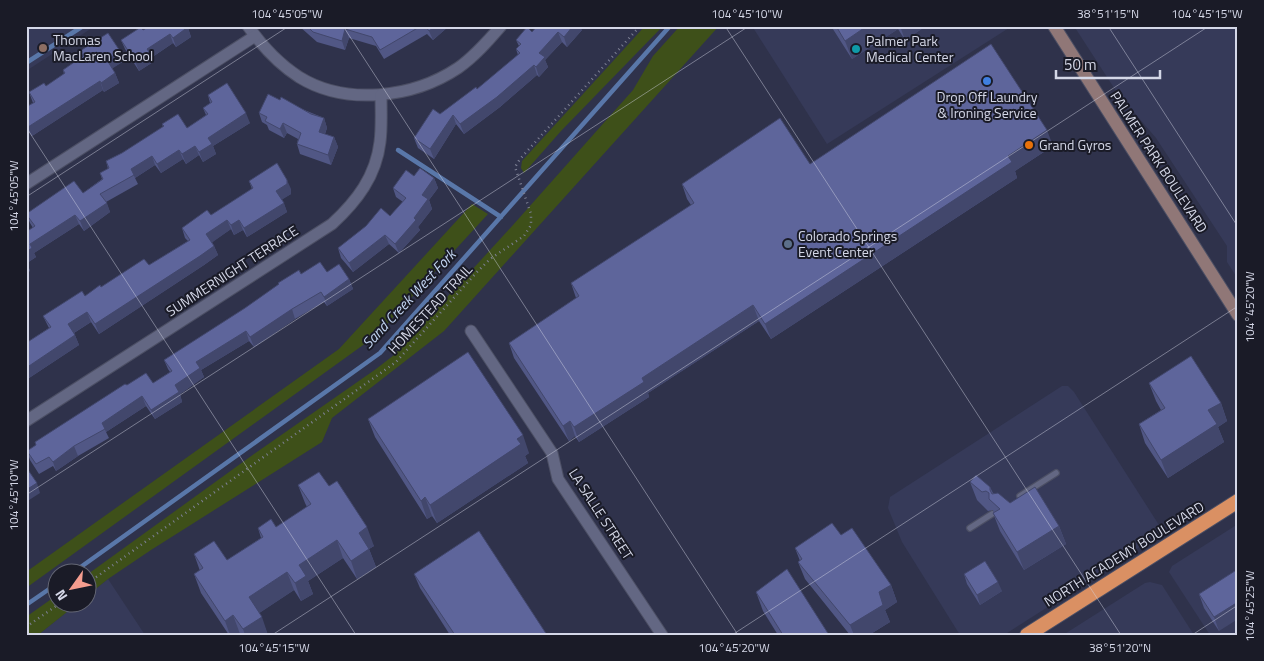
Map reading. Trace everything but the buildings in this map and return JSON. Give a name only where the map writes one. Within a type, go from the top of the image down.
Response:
[{"type":"highway","name":"NORTH ACADEMY BOULEVARD","points":[[1027,635],[1238,501]]},
{"type":"main road","name":"PALMER PARK BOULEVARD","points":[[1054,26],[1238,314]]},
{"type":"street","points":[[26,184],[252,31],[276,60],[307,81],[323,88],[349,94],[382,95],[412,90],[437,80],[459,68],[482,48],[502,26]]},
{"type":"street","name":"SUMMERNIGHT TERRACE","points":[[26,421],[332,224],[347,210],[363,190],[375,166],[380,142],[382,95]]},
{"type":"street","name":"LA SALLE STREET","points":[[471,331],[552,453],[558,479],[662,635]]},
{"type":"lane","points":[[1017,498],[1056,473]]},
{"type":"lane","points":[[970,528],[992,514]]},
{"type":"path","name":"HOMESTEAD TRAIL","points":[[98,576],[396,362],[477,272],[490,260],[524,236],[531,225],[531,214],[516,167],[520,159],[640,26]]},
{"type":"path","points":[[26,627],[48,612]]},
{"type":"shaded area","name":"Thomas MacLaren School","points":[[26,26],[95,26],[26,71]]},
{"type":"shaded area","points":[[752,26],[1012,26],[827,144]]},
{"type":"shaded area","points":[[1074,26],[1238,26],[1238,279],[1227,262],[1227,246],[1156,138],[1116,91]]},
{"type":"shaded area","points":[[1062,386],[1068,386],[1074,392],[1159,525],[1159,533],[1120,561],[1004,635],[960,635],[902,542],[888,508],[890,497]]},
{"type":"shaded area","points":[[1238,524],[1238,635],[1210,635],[1169,572],[1172,566]]},
{"type":"shaded area","points":[[108,579],[145,635],[38,635],[64,614],[98,614],[98,587]]},
{"type":"shaded area","points":[[1150,582],[1162,585],[1194,635],[1063,635],[1145,583]]},
{"type":"green space","points":[[645,26],[663,26],[561,131],[524,173],[521,168],[522,161]]},
{"type":"green space","points":[[680,26],[719,26],[444,331],[332,418],[322,442],[151,550],[98,587],[98,567],[394,355],[633,90],[653,56]]},
{"type":"green space","points":[[472,204],[488,214],[377,335],[59,564],[48,564],[48,572],[26,588],[26,572],[339,349]]},
{"type":"green space","points":[[48,601],[48,614],[64,614],[38,635],[26,635],[26,617]]},
{"type":"waterway","points":[[26,63],[83,26]]},
{"type":"waterway","name":"Sand Creek West Fork","points":[[85,564],[380,353],[670,26]]},
{"type":"waterway","points":[[398,150],[501,217]]},
{"type":"waterway","name":"Sand Creek West Fork","points":[[26,605],[48,590]]},
{"type":"place","name":"Thomas MacLaren School","points":[[43,48]]},
{"type":"place","name":"Palmer Park Medical Center","points":[[856,49]]},
{"type":"place","name":"Drop Off Laundry & Ironing Service","points":[[987,81]]},
{"type":"place","name":"Grand Gyros","points":[[1029,145]]},
{"type":"place","name":"Colorado Springs Event Center","points":[[788,244]]}]
